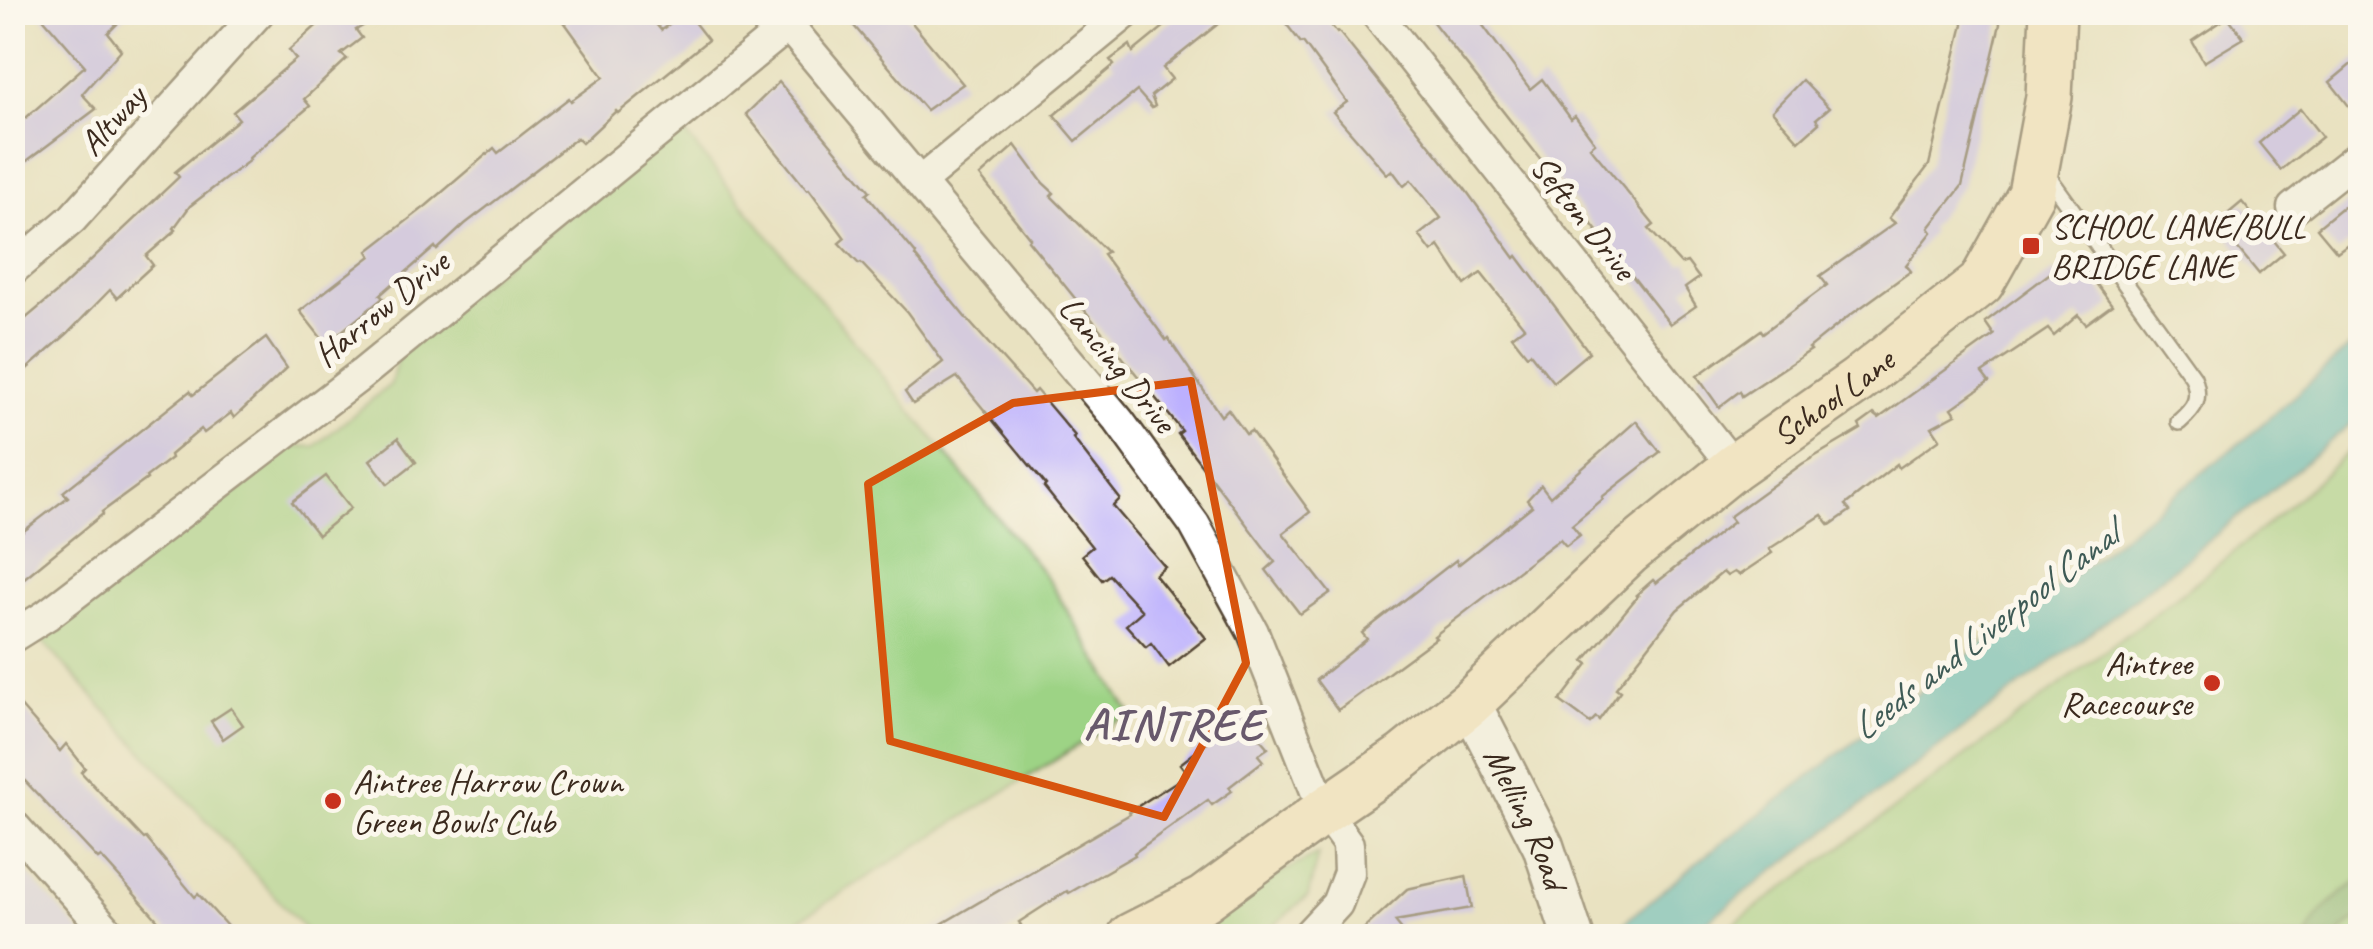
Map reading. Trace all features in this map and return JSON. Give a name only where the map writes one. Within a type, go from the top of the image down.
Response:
[{"type":"main road","name":"School Lane","points":[[1131,936],[1204,899],[1403,758],[1470,703],[1629,552],[1734,467],[1856,381],[1982,283],[2032,194],[2049,97],[2053,12]]},
{"type":"street","name":"Altway","points":[[12,270],[72,219],[259,12]]},
{"type":"street","points":[[920,182],[1127,12]]},
{"type":"street","name":"Sefton Drive","points":[[1375,12],[1734,467]]},
{"type":"street","name":"Lancing Drive","points":[[783,19],[1119,421],[1194,524],[1253,632],[1324,811],[1348,844],[1349,873],[1337,904],[1307,936]]},
{"type":"street","name":"Harrow Drive","points":[[12,637],[362,374],[783,19]]},
{"type":"street","points":[[2293,208],[2360,155]]},
{"type":"street","name":"Melling Road","points":[[1470,703],[1543,846],[1572,936]]},
{"type":"street","points":[[12,824],[112,936]]},
{"type":"lane","points":[[2038,162],[2193,377],[2198,391],[2196,402],[2180,422]]},
{"type":"highlighted area","points":[[1191,381],[1246,663],[1164,817],[890,741],[868,484],[1013,403]]},
{"type":"shaded area","points":[[13,857],[84,936],[13,936]]},
{"type":"green space","points":[[679,126],[1048,579],[1130,713],[773,936],[311,936],[36,634],[281,447],[315,446],[391,384],[399,349]]},
{"type":"green space","name":"Aintree Racecourse","points":[[2360,440],[2360,936],[1716,936],[1940,775],[2183,592],[2292,503]]},
{"type":"green space","points":[[1318,854],[1308,896],[1262,936],[1175,936],[1270,878]]},
{"type":"green space","points":[[2360,880],[2360,916],[2335,936],[2307,936],[2322,911]]},
{"type":"water","points":[[2360,338],[2360,416],[2196,551],[1688,936],[1619,936],[1626,921],[1701,859],[2101,553],[2247,437]]},
{"type":"building","points":[[38,12],[129,12],[108,33],[121,50],[82,94],[96,109],[12,172],[12,130],[85,66]]},
{"type":"building","points":[[332,12],[352,12],[363,26],[356,30],[362,38],[341,54],[347,59],[304,99],[310,106],[250,160],[190,206],[176,230],[146,256],[153,265],[117,298],[110,290],[12,382],[12,330],[179,177],[175,172],[239,119],[233,112],[296,59],[289,50]]},
{"type":"building","points":[[557,12],[646,12],[661,30],[686,12],[708,40],[616,111],[582,143],[577,138],[437,250],[435,247],[380,295],[383,298],[326,344],[300,311],[371,256],[368,251],[494,148],[498,153],[569,98],[571,101],[604,77]]},
{"type":"building","points":[[842,12],[903,12],[963,84],[926,110]]},
{"type":"building","points":[[1182,12],[1233,12],[1163,68],[1172,79],[1151,96],[1155,106],[1152,108],[1137,91],[1076,141],[1054,115],[1114,65],[1110,60],[1130,45],[1133,52]]},
{"type":"building","points":[[1277,12],[1321,12],[1465,189],[1589,352],[1553,382],[1512,336],[1524,327],[1481,273],[1465,285],[1439,246],[1432,252],[1419,235],[1441,218],[1411,180],[1404,186],[1392,170],[1387,174],[1333,112],[1347,102]]},
{"type":"building","points":[[1425,12],[1473,12],[1530,89],[1542,79],[1571,119],[1575,116],[1595,143],[1590,147],[1654,225],[1649,229],[1681,264],[1687,262],[1699,278],[1685,288],[1696,306],[1670,324]]},
{"type":"building","points":[[1961,12],[1998,12],[2000,24],[1962,186],[1906,265],[1911,271],[1845,319],[1811,350],[1719,407],[1697,376],[1827,285],[1820,276],[1895,223],[1889,218],[1929,165],[1963,24]]},
{"type":"building","points":[[2228,17],[2244,38],[2204,62],[2192,41]]},
{"type":"building","points":[[2360,57],[2360,120],[2330,82]]},
{"type":"building","points":[[1802,80],[1829,108],[1799,141],[1772,111]]},
{"type":"building","points":[[779,82],[870,191],[866,194],[965,317],[1075,436],[1120,499],[1113,506],[1165,567],[1155,575],[1206,638],[1169,667],[1151,643],[1146,647],[1126,625],[1142,611],[1109,575],[1102,580],[1082,555],[1092,547],[957,377],[913,404],[905,392],[943,362],[907,312],[839,243],[845,238],[746,114]]},
{"type":"building","points":[[2300,109],[2322,137],[2281,170],[2259,143]]},
{"type":"building","points":[[1015,145],[1054,193],[1051,196],[1107,252],[1103,254],[1168,338],[1221,416],[1228,409],[1246,434],[1251,431],[1310,512],[1283,533],[1330,593],[1300,614],[1266,570],[1275,562],[1178,434],[1182,431],[980,176]]},
{"type":"building","points":[[2360,193],[2360,235],[2337,252],[2317,228]]},
{"type":"building","points":[[2242,202],[2284,253],[2259,274],[2217,223]]},
{"type":"building","points":[[2078,259],[2112,305],[2086,324],[2078,315],[2054,336],[2048,329],[1982,373],[1989,382],[1952,408],[1956,414],[1932,427],[1940,439],[1899,468],[1897,464],[1845,505],[1850,511],[1830,525],[1822,515],[1769,549],[1772,553],[1739,575],[1734,572],[1727,576],[1723,572],[1677,610],[1616,688],[1620,691],[1599,720],[1596,717],[1590,723],[1560,701],[1588,664],[1584,661],[1636,595],[1653,580],[1656,583],[1733,522],[1729,517],[1802,464],[1861,429],[1859,425],[1874,414],[1879,418],[1994,335],[1985,322],[2053,271],[2057,275]]},
{"type":"building","points":[[266,338],[287,368],[234,418],[231,413],[204,433],[201,429],[147,479],[12,588],[12,540],[68,497],[63,492],[190,391],[193,395]]},
{"type":"building","points":[[1636,421],[1660,452],[1572,525],[1580,535],[1566,546],[1560,539],[1338,710],[1316,680],[1367,639],[1362,633],[1532,506],[1527,500],[1541,485],[1550,497]]},
{"type":"building","points":[[398,438],[416,462],[388,484],[370,460]]},
{"type":"building","points":[[326,476],[351,508],[318,535],[292,502]]},
{"type":"building","points":[[12,696],[60,751],[66,744],[85,768],[81,772],[146,838],[195,897],[198,894],[236,936],[172,936],[12,767]]},
{"type":"building","points":[[231,708],[243,725],[223,739],[211,721]]},
{"type":"building","points":[[1241,717],[1268,748],[1258,755],[1263,761],[1212,805],[1208,800],[1135,855],[1067,891],[1000,936],[921,936],[1130,814],[1188,774],[1180,764]]},
{"type":"building","points":[[1466,876],[1472,908],[1395,921],[1407,936],[1356,936],[1407,889]]},
{"type":"place","name":"SCHOOL LANE/BULL BRIDGE LANE","points":[[2031,246]]},
{"type":"place","name":"Aintree Racecourse","points":[[2212,683]]},
{"type":"place","name":"Aintree Harrow Crown Green Bowls Club","points":[[333,801]]},
{"type":"district","name":"AINTREE","points":[[1174,723]]},
{"type":"water label","name":"Leeds and Liverpool Canal","points":[[1984,631]]}]
